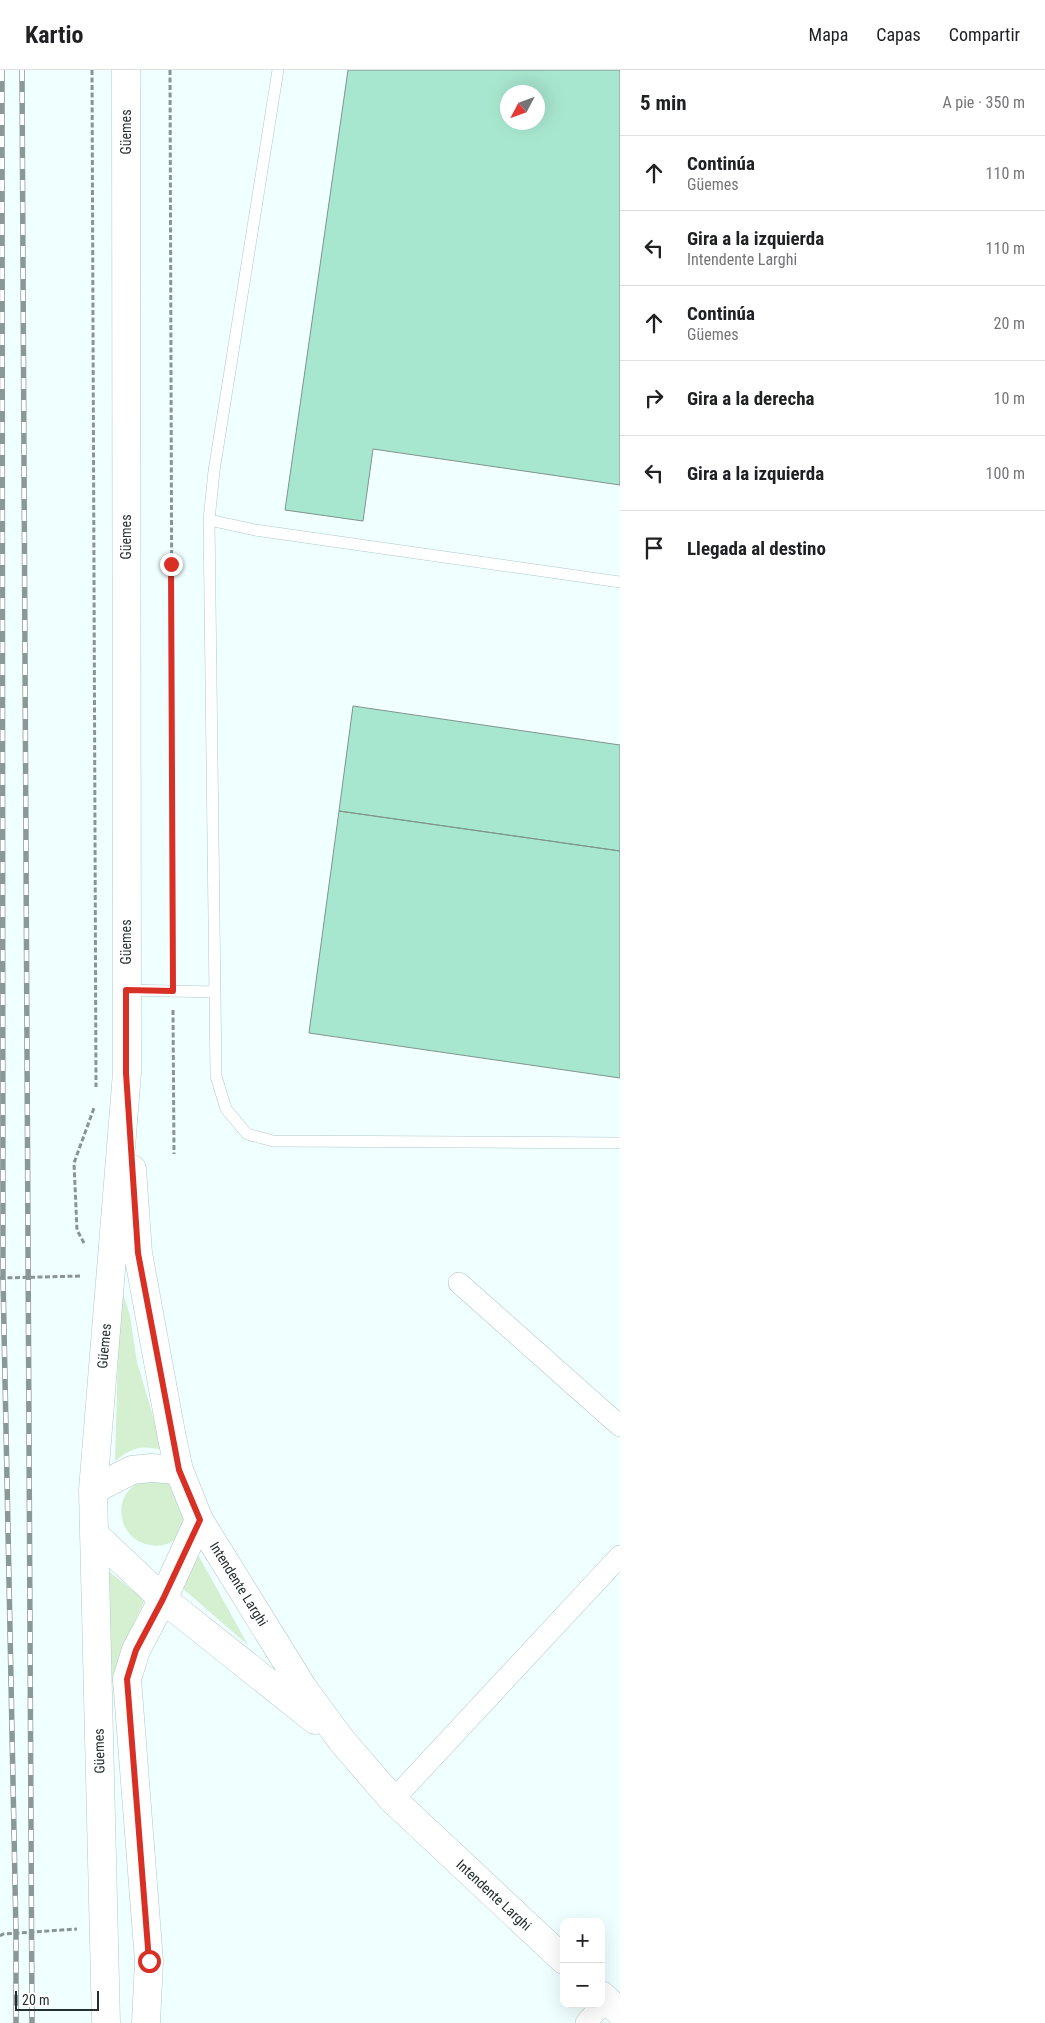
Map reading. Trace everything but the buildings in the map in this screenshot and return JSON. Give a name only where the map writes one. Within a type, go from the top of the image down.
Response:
[{"type":"main road","name":"Güemes","points":[[106,2023],[92,1490],[126,1073],[126,70]]},
{"type":"main road","name":"Intendente Larghi","points":[[126,1073],[138,1253],[179,1470],[200,1520],[303,1688],[342,1741],[393,1800],[560,1956]]},
{"type":"main road","points":[[92,1490],[132,1470],[151,1468],[179,1470]]},
{"type":"main road","points":[[146,2023],[149,1961],[127,1679],[136,1650],[163,1599],[200,1520]]},
{"type":"main road","points":[[94,1534],[163,1599],[342,1741]]},
{"type":"street","points":[[459,1283],[620,1426]]},
{"type":"street","points":[[393,1800],[620,1556]]},
{"type":"street","points":[[586,2023],[609,2002]]},
{"type":"lane","points":[[278,70],[214,471],[209,520],[216,1076],[226,1109],[247,1134],[273,1141],[620,1143]]},
{"type":"lane","points":[[209,520],[255,530],[620,582]]},
{"type":"lane","points":[[126,990],[215,992]]},
{"type":"path","points":[[92,70],[96,1094]]},
{"type":"path","points":[[170,70],[174,1154]]},
{"type":"path","points":[[85,1245],[77,1230],[74,1163],[96,1104]]},
{"type":"path","points":[[0,1278],[88,1276]]},
{"type":"path","points":[[0,1936],[3,1934],[70,1928],[79,1929]]},
{"type":"green space","points":[[120,1283],[130,1316],[137,1362],[163,1450],[138,1448],[115,1461]]},
{"type":"green space","points":[[146,1480],[160,1480],[175,1486],[185,1499],[184,1530],[171,1542],[153,1546],[139,1541],[130,1534],[124,1525],[122,1504],[133,1486]]},
{"type":"green space","points":[[197,1553],[248,1645],[181,1587]]},
{"type":"green space","points":[[104,1565],[112,1574],[145,1600],[134,1623],[109,1692]]},
{"type":"railway","points":[[2,70],[3,1278],[16,1933],[16,2023]]},
{"type":"railway","points":[[22,70],[32,2023]]},
{"type":"route","points":[[149,1961],[127,1679],[136,1650],[163,1599],[200,1520],[179,1470],[138,1253],[126,1073],[126,990],[173,991],[171,564]]}]
